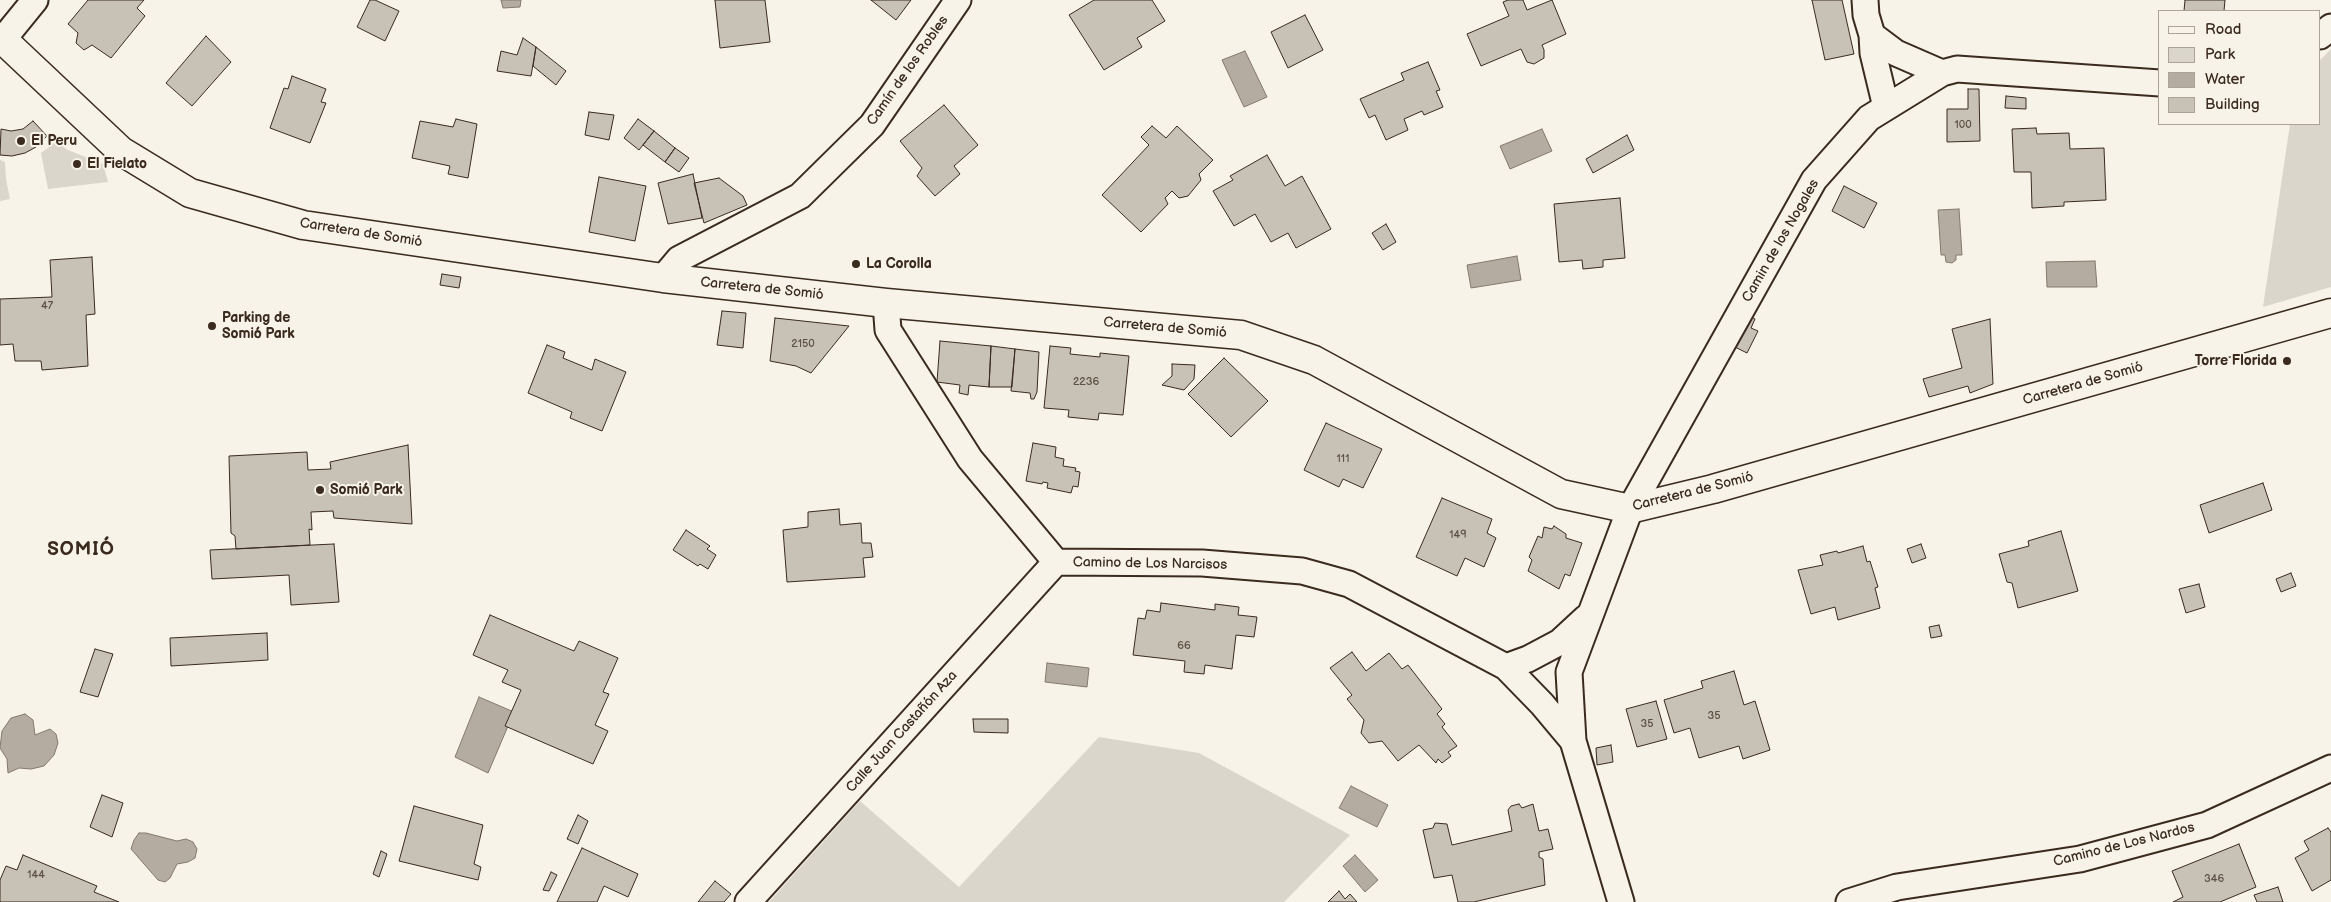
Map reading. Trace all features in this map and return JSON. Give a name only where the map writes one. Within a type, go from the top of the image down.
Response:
[{"type":"street","points":[[1,40],[35,0]]},
{"type":"street","name":"Camín de los Robles","points":[[663,278],[678,260],[800,196],[872,125],[958,0]]},
{"type":"street","points":[[1865,0],[1866,15],[1872,35],[1873,53],[1886,107]]},
{"type":"street","points":[[2321,35],[2331,27]]},
{"type":"street","points":[[1872,35],[1896,53],[1942,73]]},
{"type":"street","name":"Carretera de Somió","points":[[1,40],[121,151],[190,193],[303,225],[663,278],[886,303],[1241,335],[1314,360],[1561,494],[1630,509],[1713,489],[2331,313]]},
{"type":"street","name":"Camin de los Nogales","points":[[1573,741],[1569,672],[1630,509],[1814,180],[1869,118],[1942,73],[1957,69],[2158,83]]},
{"type":"street","name":"Camino de Los Narcisos","points":[[886,303],[888,330],[970,459],[1056,562],[1202,563],[1302,570],[1349,584],[1506,667],[1542,704],[1573,741]]},
{"type":"street","name":"Calle Juan Castañón Aza","points":[[748,902],[1056,562]]},
{"type":"street","points":[[1506,667],[1528,659],[1560,642],[1589,615]]},
{"type":"street","points":[[1573,741],[1622,902]]},
{"type":"street","name":"Camino de Los Nardos","points":[[1849,902],[1897,887],[2080,859],[2207,825],[2331,768]]},
{"type":"green space","points":[[2331,49],[2331,287],[2263,307],[2290,125],[2321,125],[2321,59]]},
{"type":"green space","points":[[56,142],[68,150],[103,164],[108,182],[48,189],[41,153]]},
{"type":"green space","points":[[0,160],[5,162],[10,199],[0,201]]},
{"type":"green space","points":[[1099,737],[1199,753],[1350,835],[1284,902],[769,902],[860,801],[959,887]]},
{"type":"water","points":[[501,0],[521,0],[520,7],[503,8]]},
{"type":"water","points":[[1245,51],[1267,97],[1244,107],[1222,60]]},
{"type":"water","points":[[1542,129],[1552,151],[1510,169],[1500,146]]},
{"type":"water","points":[[1959,209],[1962,255],[1956,255],[1956,260],[1952,263],[1946,262],[1945,255],[1941,255],[1938,210]]},
{"type":"water","points":[[1517,256],[1521,280],[1471,288],[1467,265]]},
{"type":"water","points":[[2095,261],[2097,287],[2047,287],[2046,262]]},
{"type":"water","points":[[1047,663],[1089,668],[1087,687],[1045,682]]},
{"type":"water","points":[[479,697],[514,712],[488,773],[455,757]]},
{"type":"water","points":[[25,714],[33,720],[35,735],[50,729],[56,734],[58,743],[54,755],[44,766],[31,769],[19,768],[8,773],[7,759],[0,748],[2,731],[11,718]]},
{"type":"water","points":[[1351,786],[1388,805],[1377,827],[1339,808]]},
{"type":"water","points":[[139,833],[177,841],[186,839],[193,842],[197,849],[195,858],[188,862],[177,864],[170,878],[165,882],[158,880],[131,849]]},
{"type":"water","points":[[1355,855],[1378,880],[1365,892],[1343,866]]},
{"type":"building","points":[[88,0],[144,0],[137,8],[145,16],[111,58],[92,45],[84,50],[76,43],[78,33],[68,24]]},
{"type":"building","points":[[370,0],[375,0],[399,11],[385,41],[357,27]]},
{"type":"building","points":[[715,0],[765,0],[770,42],[720,48]]},
{"type":"building","points":[[871,0],[911,0],[896,20]]},
{"type":"building","points":[[1094,0],[1152,0],[1165,21],[1137,38],[1142,47],[1104,70],[1069,15]]},
{"type":"building","points":[[1523,0],[1527,10],[1552,0],[1566,34],[1542,45],[1544,58],[1534,64],[1527,62],[1521,49],[1481,66],[1467,34],[1509,16],[1503,2]]},
{"type":"building","points":[[1812,0],[1842,0],[1854,54],[1825,60]]},
{"type":"building","points":[[2185,0],[2225,0],[2224,10],[2184,10]]},
{"type":"building","points":[[1305,15],[1323,50],[1288,68],[1271,32]]},
{"type":"building","points":[[206,36],[231,62],[192,106],[166,83]]},
{"type":"building","points":[[523,38],[536,47],[531,76],[497,71],[501,51],[517,55]]},
{"type":"building","points":[[536,47],[566,71],[556,85],[533,66]]},
{"type":"building","points":[[1428,62],[1440,90],[1436,91],[1443,107],[1424,115],[1422,111],[1404,119],[1408,130],[1386,140],[1375,115],[1369,118],[1360,99],[1404,80],[1401,73]]},
{"type":"building","points":[[292,76],[326,89],[321,102],[326,103],[310,143],[270,128],[284,88],[288,89]]},
{"type":"building","points":[[1968,89],[1979,89],[1980,141],[1947,142],[1947,109],[1968,109]]},
{"type":"building","points":[[2006,96],[2026,98],[2026,109],[2005,108]]},
{"type":"building","points":[[944,105],[978,145],[954,166],[960,174],[935,196],[917,176],[922,168],[900,141]]},
{"type":"building","points":[[589,112],[614,115],[609,140],[585,135]]},
{"type":"building","points":[[456,119],[477,124],[468,178],[448,174],[450,166],[412,158],[420,121],[453,127]]},
{"type":"building","points":[[638,119],[654,131],[639,150],[624,138]]},
{"type":"building","name":"El Peru","points":[[33,121],[47,136],[36,147],[25,153],[12,156],[0,155],[1,129],[11,131],[23,129]]},
{"type":"building","points":[[1152,126],[1166,138],[1177,126],[1213,160],[1199,174],[1201,180],[1188,196],[1179,198],[1172,191],[1165,198],[1168,204],[1141,232],[1102,195],[1149,145],[1141,137]]},
{"type":"building","points":[[2036,128],[2037,134],[2069,133],[2070,149],[2104,148],[2106,200],[2064,202],[2064,206],[2032,208],[2031,172],[2014,172],[2012,129]]},
{"type":"building","points":[[654,131],[675,148],[665,162],[643,145]]},
{"type":"building","points":[[1627,135],[1634,150],[1593,173],[1586,159]]},
{"type":"building","points":[[675,148],[689,158],[679,172],[665,162]]},
{"type":"building","points":[[1267,155],[1285,186],[1302,176],[1331,229],[1296,248],[1288,233],[1271,242],[1255,214],[1234,226],[1213,191],[1233,180],[1230,176]]},
{"type":"building","points":[[693,174],[702,218],[668,224],[658,183]]},
{"type":"building","points":[[599,177],[646,186],[635,241],[589,232]]},
{"type":"building","points":[[719,178],[743,196],[747,205],[704,223],[694,183]]},
{"type":"building","points":[[1844,186],[1877,203],[1864,228],[1832,211]]},
{"type":"building","points":[[1620,198],[1625,258],[1603,260],[1603,267],[1583,269],[1582,260],[1559,262],[1554,204]]},
{"type":"building","points":[[1386,224],[1396,242],[1383,250],[1372,233]]},
{"type":"building","points":[[92,257],[95,314],[86,315],[88,366],[42,370],[41,361],[15,361],[13,344],[0,345],[0,299],[52,297],[50,260]]},
{"type":"building","points":[[442,274],[461,277],[459,288],[440,285]]},
{"type":"building","points":[[722,311],[746,313],[743,348],[717,345]]},
{"type":"building","points":[[1744,313],[1755,319],[1751,328],[1758,331],[1747,353],[1729,344]]},
{"type":"building","points":[[775,318],[849,326],[811,373],[796,366],[770,361]]},
{"type":"building","points":[[1990,319],[1993,384],[1970,393],[1968,386],[1929,397],[1923,379],[1962,368],[1952,329]]},
{"type":"building","points":[[940,341],[991,346],[989,387],[969,385],[968,395],[959,393],[960,385],[937,382]]},
{"type":"building","points":[[547,345],[565,352],[563,358],[592,370],[595,359],[626,372],[602,431],[570,418],[572,412],[528,393]]},
{"type":"building","points":[[991,346],[1015,349],[1012,387],[989,387]]},
{"type":"building","points":[[1050,346],[1071,348],[1070,354],[1100,357],[1100,353],[1129,356],[1123,415],[1099,413],[1098,420],[1068,417],[1069,410],[1044,408]]},
{"type":"building","points":[[1015,349],[1039,352],[1037,392],[1034,399],[1031,399],[1030,393],[1011,391]]},
{"type":"building","points":[[1224,358],[1268,401],[1231,437],[1188,394]]},
{"type":"building","points":[[1172,364],[1195,365],[1194,379],[1184,390],[1162,385],[1172,376]]},
{"type":"building","points":[[1326,423],[1382,449],[1363,488],[1343,479],[1339,487],[1304,470]]},
{"type":"building","points":[[1033,443],[1056,447],[1055,457],[1064,459],[1063,466],[1076,468],[1075,471],[1080,472],[1078,487],[1073,486],[1071,493],[1047,488],[1048,483],[1043,482],[1042,484],[1026,481]]},
{"type":"building","name":"Somió Park","points":[[408,445],[412,524],[334,518],[333,511],[311,512],[312,530],[309,529],[310,545],[236,549],[235,536],[231,533],[229,456],[307,452],[308,470],[331,469],[330,462]]},
{"type":"building","points":[[2263,483],[2272,510],[2209,533],[2200,505]]},
{"type":"building","points":[[1442,498],[1492,519],[1487,533],[1496,538],[1484,567],[1465,558],[1457,576],[1416,557]]},
{"type":"building","points":[[839,509],[840,525],[861,523],[862,543],[871,543],[873,557],[863,558],[865,577],[787,582],[783,530],[808,527],[808,512]]},
{"type":"building","points":[[1554,526],[1566,534],[1566,538],[1582,543],[1570,576],[1565,574],[1559,589],[1528,571],[1532,560],[1529,557],[1538,536],[1542,538],[1544,527],[1552,529]]},
{"type":"building","points":[[686,530],[710,546],[707,549],[716,555],[708,569],[700,564],[698,566],[673,550]]},
{"type":"building","points":[[2061,531],[2078,591],[2018,608],[2012,583],[2007,582],[1999,554],[2029,546],[2028,541]]},
{"type":"building","points":[[334,544],[339,602],[291,605],[289,575],[212,579],[210,550]]},
{"type":"building","points":[[1921,544],[1926,558],[1912,563],[1907,549]]},
{"type":"building","points":[[1863,546],[1867,562],[1870,561],[1878,587],[1875,588],[1880,608],[1838,620],[1835,607],[1811,614],[1798,570],[1823,565],[1820,555],[1837,551],[1838,553]]},
{"type":"building","points":[[2291,573],[2296,586],[2281,592],[2276,579]]},
{"type":"building","points":[[2199,584],[2205,607],[2186,613],[2179,589]]},
{"type":"building","points":[[1161,603],[1215,610],[1215,604],[1239,607],[1238,615],[1257,617],[1254,637],[1236,635],[1232,669],[1205,665],[1204,674],[1184,672],[1185,661],[1133,655],[1138,618],[1145,619],[1147,610],[1160,612]]},
{"type":"building","points":[[490,615],[574,651],[579,641],[618,658],[603,692],[609,694],[595,725],[608,731],[593,764],[505,726],[521,690],[502,682],[508,670],[473,655]]},
{"type":"building","points":[[1939,625],[1942,636],[1931,638],[1929,627]]},
{"type":"building","points":[[267,633],[268,660],[171,666],[170,638]]},
{"type":"building","points":[[95,649],[113,654],[98,697],[80,692]]},
{"type":"building","points":[[1352,652],[1366,671],[1389,653],[1402,669],[1408,665],[1442,709],[1437,714],[1445,724],[1442,727],[1457,746],[1448,752],[1451,756],[1442,763],[1438,759],[1436,763],[1419,745],[1398,761],[1382,741],[1369,743],[1361,733],[1364,720],[1347,699],[1352,695],[1330,668]]},
{"type":"building","points":[[1734,671],[1744,705],[1755,701],[1770,750],[1743,759],[1739,746],[1699,758],[1690,728],[1674,733],[1664,700],[1703,688],[1701,681]]},
{"type":"building","points":[[1656,701],[1667,739],[1637,747],[1626,709]]},
{"type":"building","points":[[973,719],[1008,719],[1008,733],[974,732]]},
{"type":"building","points":[[1611,745],[1613,762],[1597,765],[1596,748]]},
{"type":"building","points":[[102,795],[123,803],[112,837],[90,827]]},
{"type":"building","points":[[1519,804],[1522,808],[1533,804],[1539,831],[1548,829],[1553,849],[1539,852],[1539,857],[1543,859],[1545,885],[1474,902],[1458,902],[1452,875],[1434,878],[1423,830],[1433,828],[1435,823],[1447,824],[1452,845],[1512,831],[1508,810],[1511,806]]},
{"type":"building","points":[[414,806],[483,825],[474,864],[481,867],[478,880],[399,861]]},
{"type":"building","points":[[578,815],[588,821],[578,844],[567,839]]},
{"type":"building","points":[[2328,828],[2331,832],[2331,880],[2312,891],[2295,858],[2309,850],[2304,841]]},
{"type":"building","points":[[2239,844],[2256,887],[2220,902],[2173,902],[2183,897],[2172,871]]},
{"type":"building","points":[[582,848],[638,874],[628,897],[604,886],[597,902],[557,902]]},
{"type":"building","points":[[381,851],[387,854],[379,877],[373,874]]},
{"type":"building","points":[[23,855],[97,886],[94,892],[119,902],[0,902],[0,880],[6,866],[17,870]]},
{"type":"building","points":[[551,872],[557,875],[549,891],[543,890]]},
{"type":"building","points":[[715,881],[731,894],[724,902],[698,902]]},
{"type":"building","points":[[2278,887],[2283,902],[2257,902],[2254,895]]},
{"type":"building","points":[[1339,891],[1345,899],[1350,894],[1357,902],[1328,902]]},
{"type":"place","name":"El Peru","points":[[21,141]]},
{"type":"place","name":"El Fielato","points":[[77,164]]},
{"type":"place","name":"La Corolla","points":[[856,264]]},
{"type":"place","name":"Parking de Somió Park","points":[[212,326]]},
{"type":"place","name":"Torre Florida","points":[[2287,361]]},
{"type":"place","name":"Somió Park","points":[[320,490]]},
{"type":"district","name":"SOMIÓ","points":[[81,550]]}]
